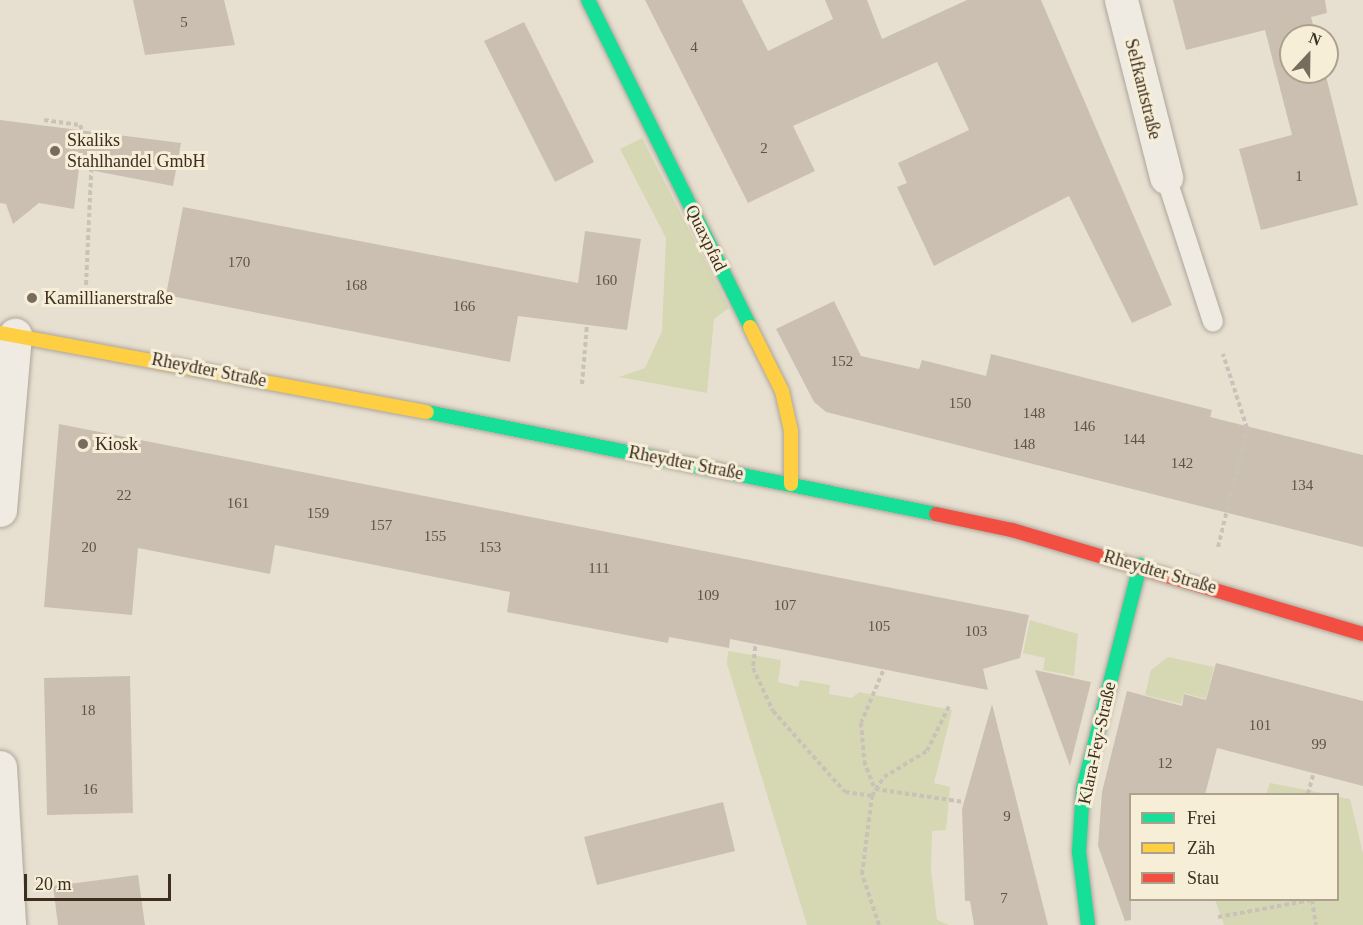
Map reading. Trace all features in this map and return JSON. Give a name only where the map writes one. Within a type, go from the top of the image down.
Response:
[{"type":"main road","name":"Quaxpfad","points":[[588,0],[782,391],[791,431],[791,484]]},
{"type":"main road","name":"Rheydter Straße","points":[[7,334],[83,346],[791,484],[1012,530],[1140,565],[1363,634]]},
{"type":"main road","name":"Klara-Fey-Straße","points":[[1088,925],[1079,852],[1083,789],[1140,565]]},
{"type":"street","name":"Selfkantstraße","points":[[1121,0],[1166,177]]},
{"type":"street","points":[[0,510],[7,334]]},
{"type":"street","points":[[0,767],[9,925]]},
{"type":"lane","points":[[1166,177],[1213,322]]},
{"type":"path","points":[[44,120],[81,125],[92,153],[83,346]]},
{"type":"path","points":[[1207,585],[1247,428],[1213,322]]},
{"type":"path","points":[[582,384],[587,324]]},
{"type":"path","points":[[756,639],[753,669],[773,711],[845,792],[872,796]]},
{"type":"path","points":[[875,789],[864,761],[861,723],[883,671]]},
{"type":"path","points":[[879,925],[862,874],[872,796],[884,777],[927,751],[949,706]]},
{"type":"path","points":[[1309,793],[1314,772]]},
{"type":"path","points":[[875,789],[964,802]]},
{"type":"path","points":[[1218,917],[1306,901]]},
{"type":"path","points":[[1311,901],[1316,925]]},
{"type":"green space","points":[[642,138],[729,308],[714,319],[707,393],[619,377],[645,368],[662,331],[666,238],[620,149]]},
{"type":"green space","points":[[1030,620],[1078,634],[1074,676],[1043,670],[1045,658],[1023,653]]},
{"type":"green space","points":[[728,651],[781,660],[778,682],[798,687],[800,680],[830,685],[829,694],[852,698],[859,692],[952,710],[934,783],[950,787],[946,830],[932,831],[931,870],[937,920],[949,925],[807,925],[727,664]]},
{"type":"green space","points":[[1168,657],[1214,667],[1206,699],[1184,693],[1181,704],[1145,695],[1151,670]]},
{"type":"green space","points":[[1270,783],[1322,793],[1266,793]]},
{"type":"green space","points":[[1339,797],[1350,799],[1363,853],[1363,925],[1224,925],[1215,901],[1339,901]]},
{"type":"building","points":[[133,0],[224,0],[235,45],[145,55]]},
{"type":"building","points":[[645,0],[742,0],[768,51],[833,19],[825,0],[867,0],[882,39],[967,0],[1041,0],[1172,305],[1132,323],[1069,196],[934,266],[897,187],[907,183],[898,163],[969,130],[937,62],[793,126],[815,171],[748,203]]},
{"type":"building","points":[[1173,0],[1325,0],[1327,13],[1311,17],[1313,24],[1279,24],[1279,84],[1328,84],[1358,205],[1261,230],[1239,149],[1292,135],[1265,30],[1186,50]]},
{"type":"building","points":[[524,22],[594,162],[555,182],[484,41]]},
{"type":"building","points":[[0,120],[181,143],[173,186],[79,168],[74,209],[39,203],[13,224],[6,204],[0,203]]},
{"type":"building","points":[[183,207],[578,283],[585,231],[641,239],[627,330],[518,316],[510,362],[166,295]]},
{"type":"building","points":[[834,301],[861,356],[919,369],[922,360],[986,376],[991,354],[1212,410],[1210,417],[1363,455],[1363,547],[826,412],[814,402],[776,329]]},
{"type":"building","points":[[59,424],[1029,615],[1020,658],[983,669],[988,690],[730,639],[729,648],[669,637],[668,643],[507,612],[510,592],[275,545],[270,574],[138,548],[132,615],[44,607]]},
{"type":"building","points":[[1216,663],[1363,701],[1363,786],[1217,748],[1206,793],[1129,793],[1131,920],[1125,921],[1098,846],[1102,792],[1127,691],[1182,706],[1184,694],[1206,700]]},
{"type":"building","points":[[1035,670],[1091,682],[1070,766]]},
{"type":"building","points":[[130,676],[133,813],[47,815],[44,678]]},
{"type":"building","points":[[992,704],[1048,925],[974,925],[970,901],[965,901],[962,809]]},
{"type":"building","points":[[723,802],[735,851],[597,885],[584,837]]},
{"type":"building","points":[[138,875],[145,925],[58,925],[53,886]]},
{"type":"traffic: fast","points":[[588,0],[750,327]]},
{"type":"traffic: fast","points":[[427,412],[936,514]]},
{"type":"traffic: fast","points":[[1088,925],[1079,852],[1083,789],[1140,565]]},
{"type":"traffic: slow","points":[[750,327],[782,391],[791,431],[791,484]]},
{"type":"traffic: slow","points":[[0,333],[427,412]]},
{"type":"traffic: jam","points":[[936,514],[1012,530],[1363,634]]},
{"type":"place","name":"Skaliks Stahlhandel GmbH","points":[[55,151]]},
{"type":"place","name":"Kamillianerstraße","points":[[32,298]]},
{"type":"place","name":"Kiosk","points":[[83,444]]}]
